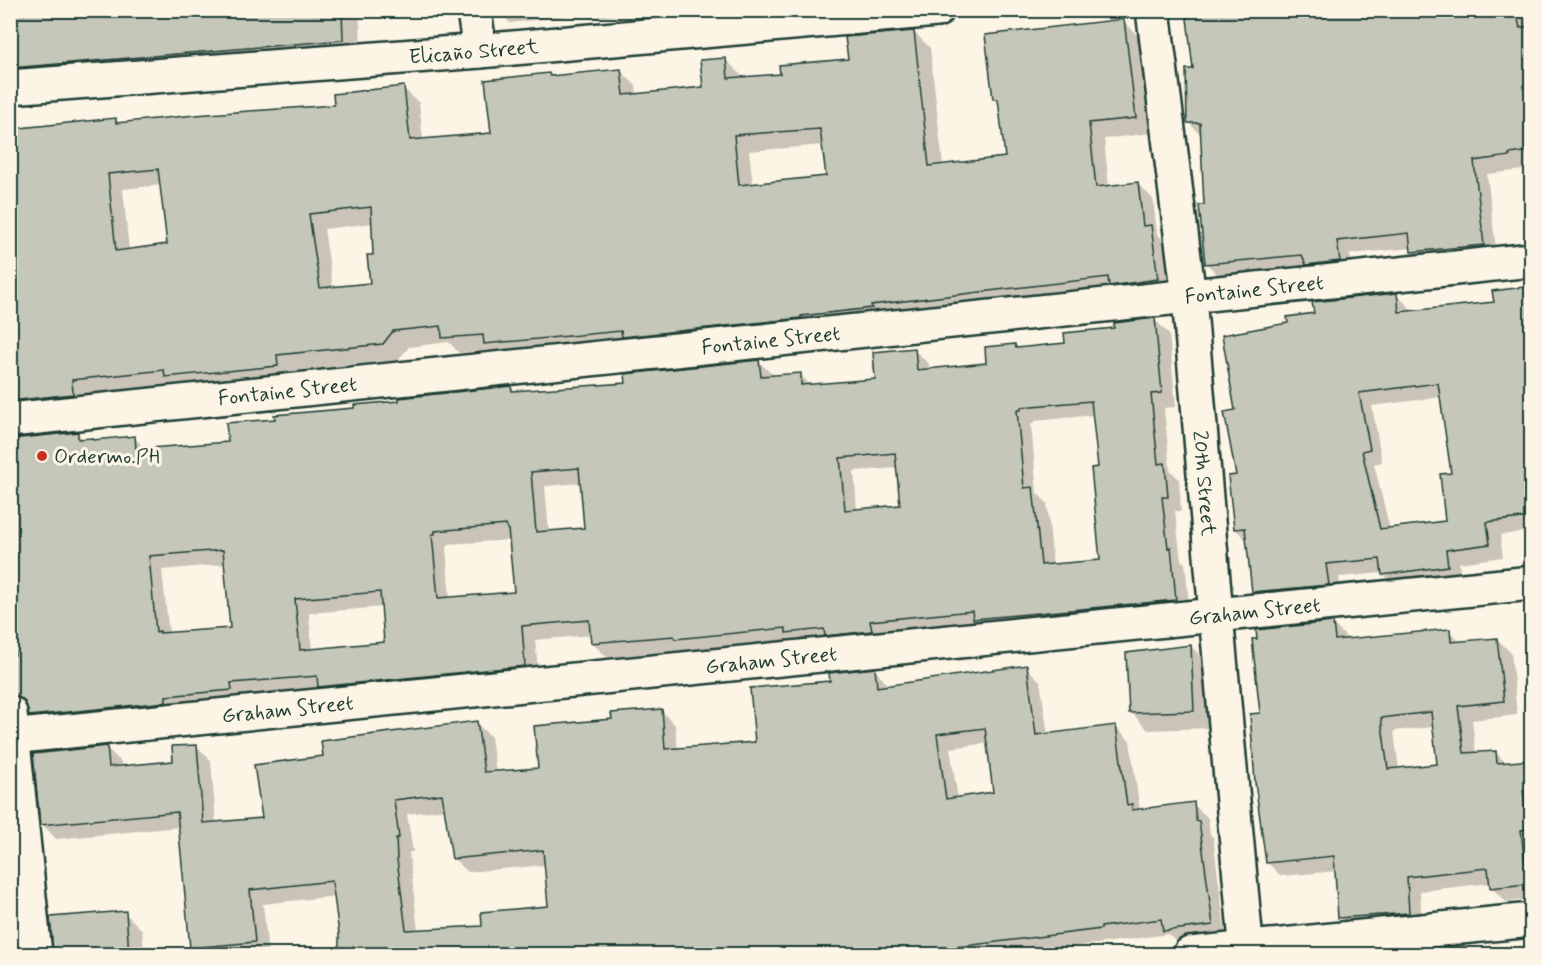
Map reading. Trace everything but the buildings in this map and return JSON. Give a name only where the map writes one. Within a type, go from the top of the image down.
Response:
[{"type":"street","name":"Elicaño Street","points":[[10,87],[480,51],[937,10]]},
{"type":"street","name":"20th Street","points":[[1153,10],[1189,297],[1246,952]]},
{"type":"street","points":[[475,18],[480,51]]},
{"type":"street","name":"Fontaine Street","points":[[10,420],[1532,260]]},
{"type":"street","name":"Graham Street","points":[[11,729],[1532,583]]},
{"type":"street","points":[[11,729],[35,954]]},
{"type":"street","points":[[1190,954],[1246,952],[1532,920]]},
{"type":"place","name":"Ordermo.PH","points":[[42,456]]}]
